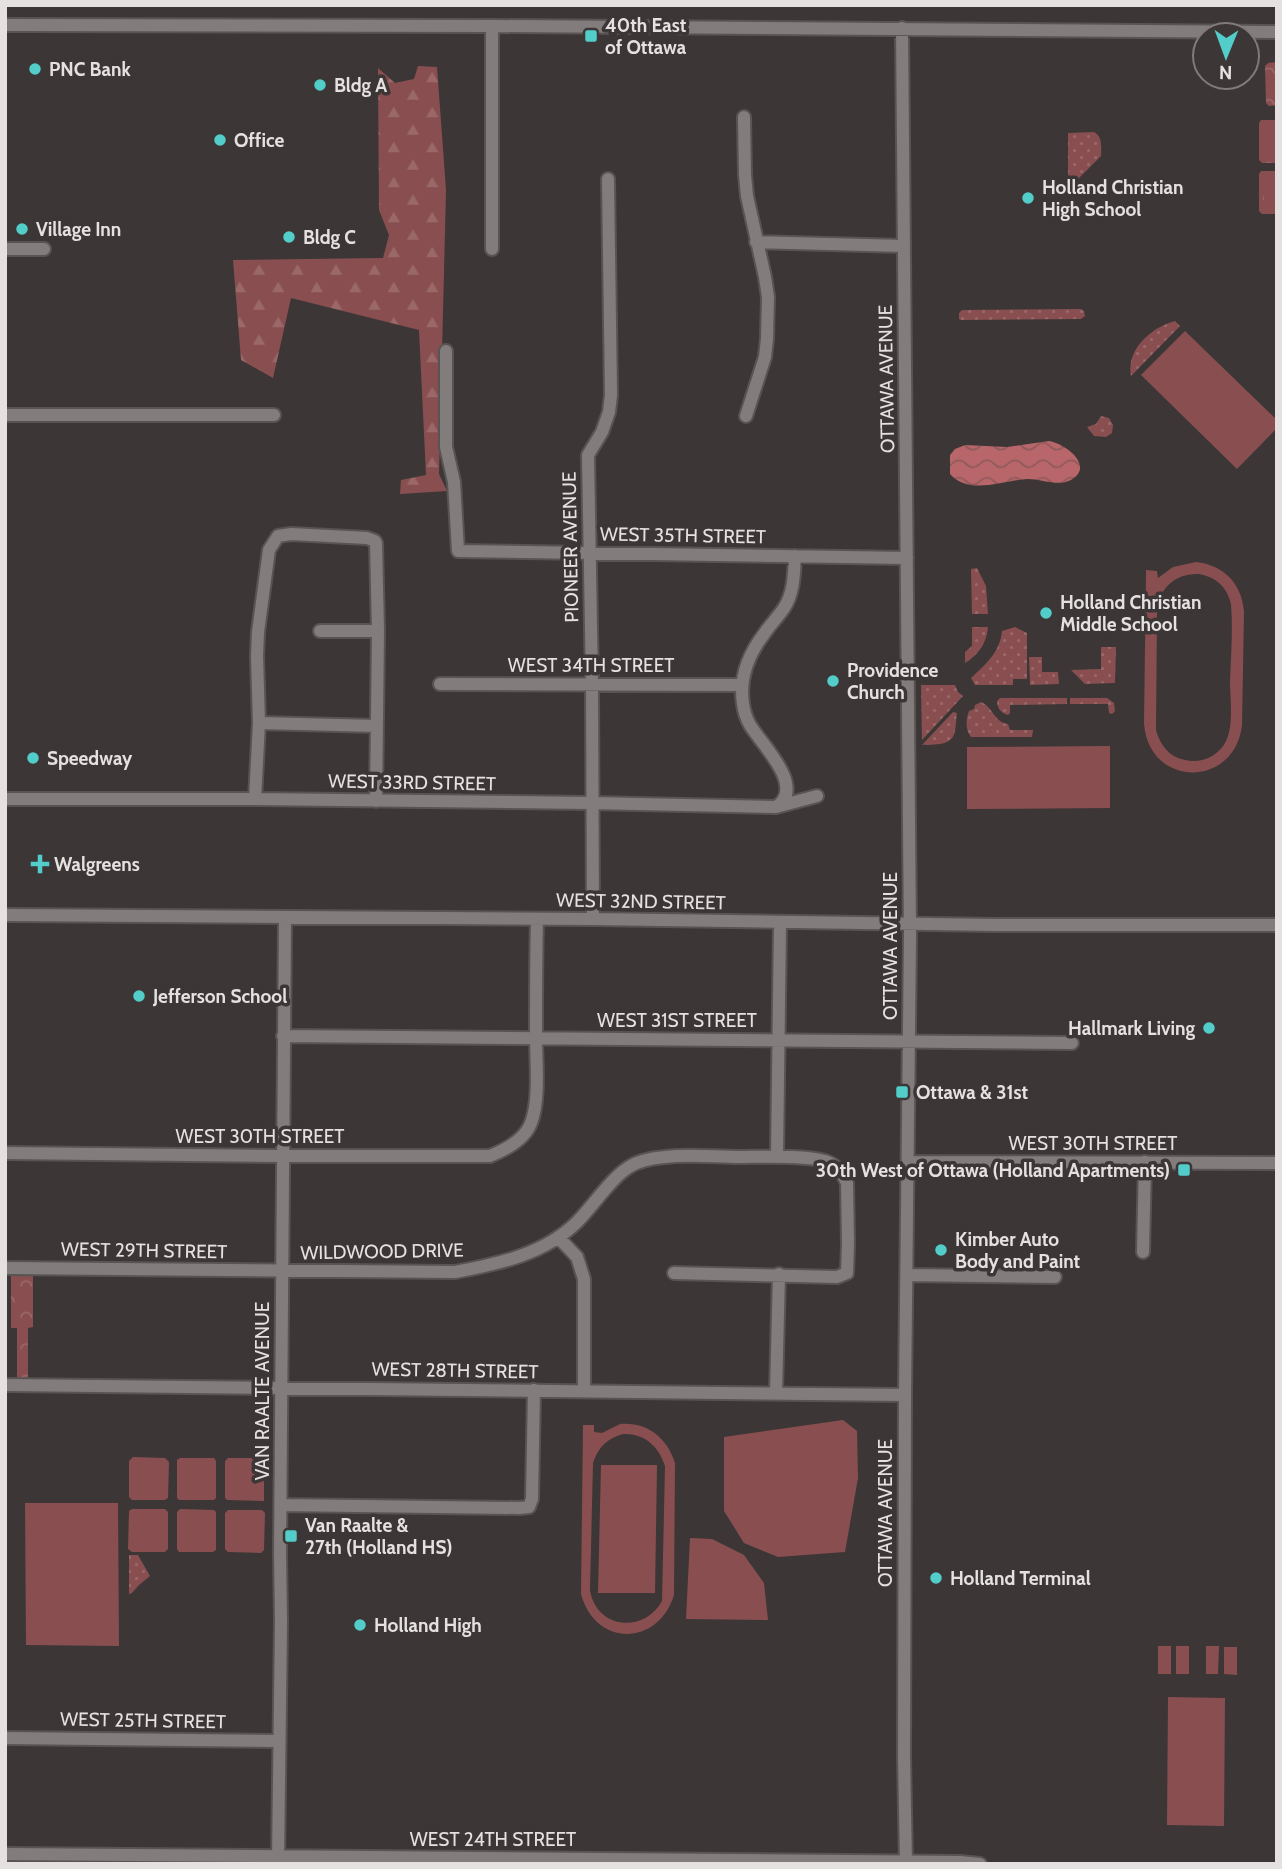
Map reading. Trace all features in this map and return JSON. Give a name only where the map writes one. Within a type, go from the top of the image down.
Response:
[{"type":"street","points":[[5,25],[1277,32]]},
{"type":"street","points":[[492,26],[492,249]]},
{"type":"street","name":"OTTAWA AVENUE","points":[[902,29],[910,924],[905,1395],[906,1863]]},
{"type":"street","points":[[744,117],[745,175],[750,213],[768,297],[767,339],[761,373],[747,416]]},
{"type":"street","name":"PIONEER AVENUE","points":[[593,919],[588,455],[602,432],[611,395],[608,179]]},
{"type":"street","points":[[756,242],[904,246]]},
{"type":"street","points":[[5,249],[44,249]]},
{"type":"street","name":"WEST 35TH STREET","points":[[446,351],[446,447],[454,482],[458,551],[908,558]]},
{"type":"street","points":[[5,415],[274,415]]},
{"type":"street","points":[[255,799],[259,723],[259,617],[269,550],[278,536],[291,534],[367,538],[375,541],[377,545],[376,801]]},
{"type":"street","points":[[776,807],[783,803],[786,783],[782,770],[757,736],[745,714],[742,685],[751,652],[785,607],[794,583],[795,556]]},
{"type":"street","points":[[320,631],[378,631]]},
{"type":"street","name":"WEST 34TH STREET","points":[[440,684],[742,685]]},
{"type":"street","points":[[259,723],[377,726]]},
{"type":"street","name":"WEST 33RD STREET","points":[[5,799],[255,799],[776,807],[817,796]]},
{"type":"street","name":"WEST 32ND STREET","points":[[5,915],[1277,925]]},
{"type":"street","name":"VAN RAALTE AVENUE","points":[[278,1860],[285,918]]},
{"type":"street","points":[[536,1038],[537,919]]},
{"type":"street","points":[[776,1157],[780,923]]},
{"type":"street","name":"WEST 31ST STREET","points":[[283,1036],[1072,1044]]},
{"type":"street","name":"WEST 30TH STREET","points":[[5,1153],[490,1156],[512,1145],[530,1125],[537,1082],[536,1038]]},
{"type":"street","name":"WILDWOOD DRIVE","points":[[282,1272],[455,1272],[513,1259],[558,1237],[576,1223],[629,1167],[663,1157],[816,1159],[835,1166],[841,1170],[847,1183],[847,1273],[837,1277],[779,1274]]},
{"type":"street","name":"WEST 30TH STREET","points":[[909,1161],[1277,1163]]},
{"type":"street","points":[[1143,1252],[1145,1162]]},
{"type":"street","points":[[558,1237],[577,1257],[584,1279],[584,1390]]},
{"type":"street","name":"WEST 29TH STREET","points":[[5,1268],[282,1272]]},
{"type":"street","points":[[674,1273],[779,1274],[776,1392]]},
{"type":"street","points":[[907,1275],[1055,1277]]},
{"type":"street","name":"WEST 28TH STREET","points":[[5,1385],[905,1395]]},
{"type":"street","points":[[281,1505],[529,1507],[532,1499],[534,1390]]},
{"type":"street","name":"WEST 25TH STREET","points":[[5,1738],[279,1741]]},
{"type":"street","name":"WEST 24TH STREET","points":[[5,1854],[278,1860],[980,1864]]},
{"type":"green space","points":[[1277,62],[1277,105],[1269,106],[1266,103],[1265,66]]},
{"type":"green space","points":[[418,66],[437,67],[446,190],[439,474],[447,491],[400,494],[401,480],[426,475],[419,330],[291,298],[273,378],[241,360],[233,260],[383,258],[389,235],[379,210],[378,68],[395,83],[414,79]]},
{"type":"green space","points":[[1261,120],[1277,120],[1277,163],[1262,163],[1259,160]]},
{"type":"green space","points":[[1263,126],[1276,126],[1276,154],[1263,154]]},
{"type":"green space","points":[[1094,132],[1100,139],[1101,156],[1076,181],[1072,177],[1068,181],[1068,133]]},
{"type":"green space","points":[[1261,171],[1277,171],[1277,214],[1262,214],[1259,211]]},
{"type":"green space","points":[[1264,178],[1276,178],[1276,206],[1264,206]]},
{"type":"green space","points":[[1081,309],[1085,316],[1081,319],[959,319],[962,310]]},
{"type":"green space","points":[[1175,321],[1180,326],[1131,376],[1133,357],[1142,341],[1158,328]]},
{"type":"green space","points":[[1185,331],[1277,420],[1277,428],[1237,469],[1141,375]]},
{"type":"green space","points":[[1101,416],[1109,418],[1113,425],[1112,433],[1106,437],[1094,436],[1087,427],[1096,424]]},
{"type":"green space","points":[[1196,562],[1223,571],[1235,584],[1244,612],[1242,725],[1236,746],[1224,761],[1209,770],[1192,772],[1175,769],[1160,760],[1149,744],[1144,723],[1146,570],[1157,571],[1158,578],[1173,567]],"holes":[[[1191,574],[1205,575],[1224,588],[1231,604],[1231,719],[1226,741],[1219,751],[1203,760],[1191,761],[1170,753],[1160,741],[1156,730],[1157,610],[1170,583]]]},
{"type":"green space","points":[[977,568],[986,586],[988,614],[972,614],[971,569]]},
{"type":"green space","points":[[972,627],[988,627],[984,643],[965,663],[965,652],[972,646]]},
{"type":"green space","points":[[1015,627],[1027,633],[1027,679],[1013,679],[1013,685],[975,685],[971,678],[995,651],[1002,631]]},
{"type":"green space","points":[[1101,647],[1116,647],[1115,683],[1085,684],[1071,670],[1101,669]]},
{"type":"green space","points":[[1029,657],[1042,657],[1042,672],[1058,672],[1059,684],[1030,685]]},
{"type":"green space","points":[[921,685],[955,685],[963,696],[922,740]]},
{"type":"green space","points":[[1000,698],[1067,698],[1067,704],[1010,705],[1008,715],[999,708],[997,701]]},
{"type":"green space","points":[[1070,698],[1107,698],[1114,703],[1115,711],[1109,713],[1108,704],[1070,704]]},
{"type":"green space","points":[[981,702],[1003,723],[1008,724],[1010,730],[1033,730],[1032,737],[971,737],[967,728],[968,714]]},
{"type":"green space","points":[[953,712],[957,713],[955,731],[950,740],[942,744],[922,745]]},
{"type":"green space","points":[[1110,746],[1110,808],[967,809],[967,747]]},
{"type":"green space","points":[[11,1275],[33,1276],[33,1327],[28,1328],[28,1382],[17,1382],[17,1328],[11,1328]]},
{"type":"green space","points":[[843,1420],[857,1431],[858,1478],[845,1552],[778,1557],[744,1543],[724,1511],[724,1437]]},
{"type":"green space","points":[[620,1424],[648,1429],[667,1446],[675,1463],[674,1595],[666,1612],[655,1624],[641,1632],[627,1634],[612,1631],[599,1624],[588,1611],[581,1594],[583,1425],[594,1425],[594,1432],[602,1433]],"holes":[[[623,1434],[631,1434],[650,1442],[665,1466],[662,1601],[654,1612],[644,1619],[622,1622],[601,1613],[590,1590],[593,1463],[608,1441]]]},
{"type":"green space","points":[[133,1457],[165,1458],[169,1462],[168,1498],[132,1500],[129,1497],[129,1461]]},
{"type":"green space","points":[[214,1458],[214,1500],[177,1498],[177,1460]]},
{"type":"green space","points":[[228,1458],[262,1458],[264,1501],[225,1498],[225,1461]]},
{"type":"green space","points":[[601,1465],[657,1465],[655,1593],[598,1593]]},
{"type":"green space","points":[[25,1503],[118,1503],[119,1646],[26,1645]]},
{"type":"green space","points":[[165,1509],[168,1512],[168,1549],[165,1552],[132,1552],[128,1549],[129,1511]]},
{"type":"green space","points":[[180,1509],[216,1512],[216,1550],[179,1552],[177,1512]]},
{"type":"green space","points":[[228,1510],[262,1510],[265,1513],[264,1550],[261,1553],[228,1552],[225,1549],[225,1513]]},
{"type":"green space","points":[[690,1538],[712,1539],[744,1555],[764,1583],[768,1620],[686,1619]]},
{"type":"green space","points":[[129,1555],[138,1555],[150,1576],[129,1594]]},
{"type":"green space","points":[[1158,1646],[1171,1646],[1171,1674],[1158,1674]]},
{"type":"green space","points":[[1176,1646],[1189,1646],[1189,1674],[1176,1674]]},
{"type":"green space","points":[[1206,1646],[1219,1646],[1218,1674],[1206,1674]]},
{"type":"green space","points":[[1224,1647],[1237,1647],[1237,1675],[1224,1674]]},
{"type":"green space","points":[[1168,1697],[1225,1698],[1224,1826],[1167,1825]]},
{"type":"water","points":[[1049,441],[1063,446],[1079,462],[1078,474],[1071,480],[1055,483],[1028,479],[977,486],[958,481],[950,474],[950,455],[955,449],[965,445],[1007,447]]},
{"type":"place","name":"40th East of Ottawa","points":[[591,36]]},
{"type":"place","name":"PNC Bank","points":[[35,69]]},
{"type":"place","name":"Bldg A","points":[[320,85]]},
{"type":"place","name":"Office","points":[[220,140]]},
{"type":"place","name":"Holland Christian High School","points":[[1028,198]]},
{"type":"place","name":"Village Inn","points":[[22,229]]},
{"type":"place","name":"Bldg C","points":[[289,237]]},
{"type":"place","name":"Holland Christian Middle School","points":[[1046,613]]},
{"type":"place","name":"Providence Church","points":[[833,681]]},
{"type":"place","name":"Speedway","points":[[33,758]]},
{"type":"place","name":"Walgreens","points":[[40,864]]},
{"type":"place","name":"Jefferson School","points":[[139,996]]},
{"type":"place","name":"Hallmark Living","points":[[1209,1028]]},
{"type":"place","name":"Ottawa & 31st","points":[[902,1092]]},
{"type":"place","name":"30th West of Ottawa (Holland Apartments)","points":[[1184,1170]]},
{"type":"place","name":"Kimber Auto Body and Paint","points":[[941,1250]]},
{"type":"place","name":"Van Raalte & 27th (Holland HS)","points":[[291,1536]]},
{"type":"place","name":"Holland Terminal","points":[[936,1578]]},
{"type":"place","name":"Holland High","points":[[360,1625]]}]
